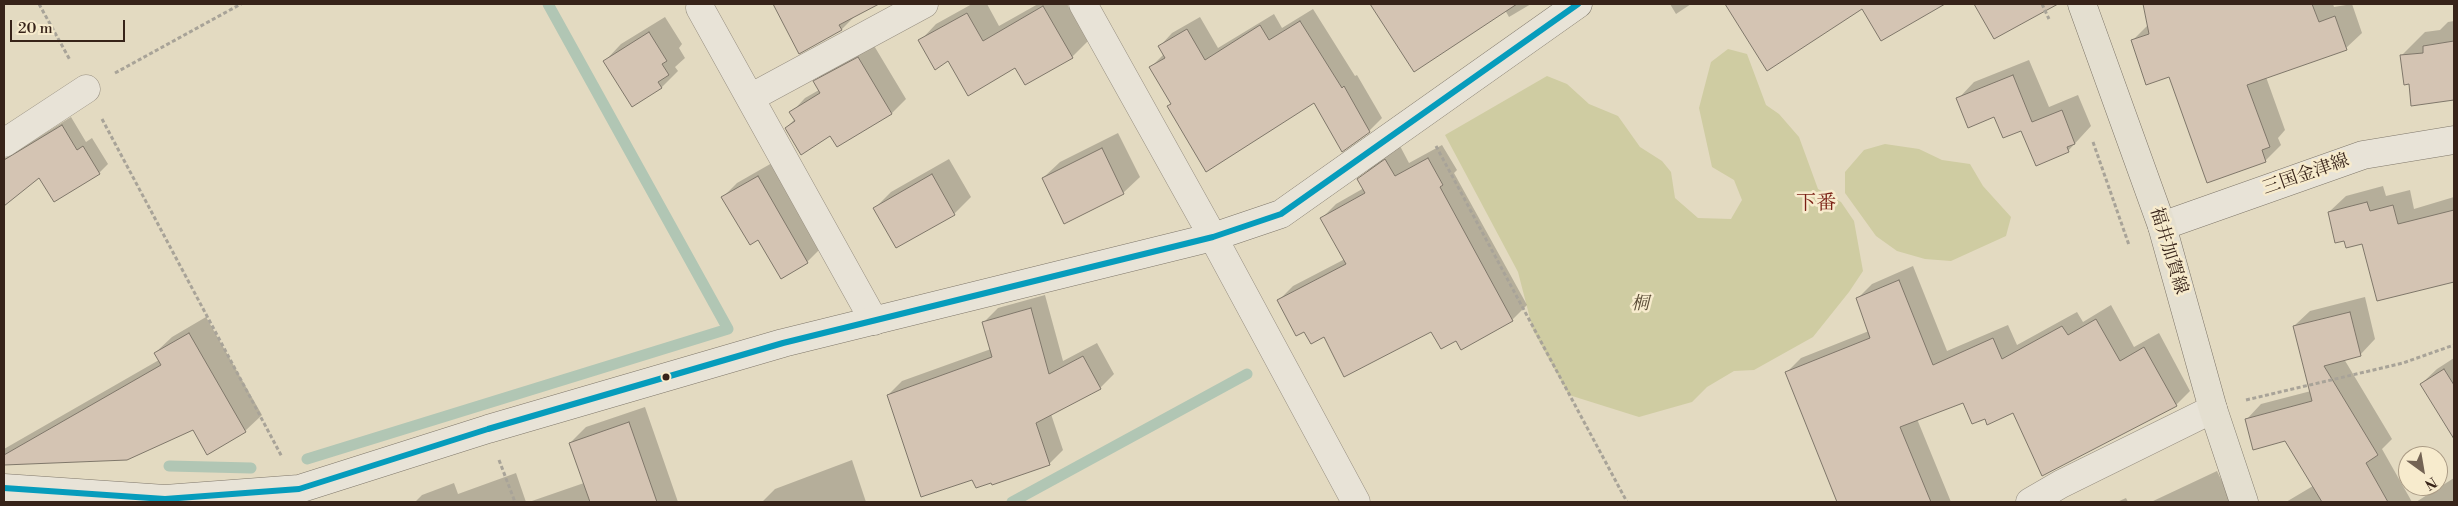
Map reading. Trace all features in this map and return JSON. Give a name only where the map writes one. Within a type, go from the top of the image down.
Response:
[{"type":"main road","points":[[750,98],[924,4]]},
{"type":"main road","points":[[1082,4],[1213,237],[1356,502]]},
{"type":"main road","points":[[4,488],[165,501],[299,489],[488,429],[783,343],[1213,237],[1281,214],[1578,4]]},
{"type":"main road","name":"福井加賀線","points":[[2082,4],[2162,226],[2213,409],[2244,502]]},
{"type":"main road","points":[[700,8],[874,321]]},
{"type":"main road","points":[[4,144],[86,89]]},
{"type":"main road","name":"三国金津線","points":[[2162,226],[2363,156],[2454,140]]},
{"type":"main road","points":[[2030,502],[2061,484],[2213,409]]},
{"type":"path","points":[[39,4],[299,489]]},
{"type":"path","points":[[86,89],[241,4]]},
{"type":"path","points":[[2042,4],[2050,21]]},
{"type":"path","points":[[2089,133],[2132,254]]},
{"type":"path","points":[[1435,143],[1627,502]]},
{"type":"path","points":[[2240,402],[2403,364],[2454,345]]},
{"type":"path","points":[[488,429],[515,502]]},
{"type":"green space","name":"桐","points":[[1728,49],[1747,54],[1766,105],[1779,114],[1799,137],[1818,189],[1841,202],[1854,221],[1863,271],[1849,292],[1813,337],[1754,370],[1734,371],[1707,387],[1692,402],[1639,417],[1569,395],[1533,330],[1518,272],[1445,135],[1547,76],[1567,84],[1589,104],[1618,116],[1640,147],[1662,161],[1671,172],[1675,198],[1698,218],[1731,219],[1742,200],[1734,180],[1712,167],[1699,108],[1711,62]]},
{"type":"green space","points":[[1885,144],[1919,149],[1942,160],[1970,164],[1983,186],[2011,217],[2006,236],[1951,261],[1925,259],[1897,251],[1876,236],[1845,193],[1845,172],[1864,150]]},
{"type":"building","points":[[773,4],[879,4],[839,25],[842,30],[799,54]]},
{"type":"building","points":[[1370,4],[1517,4],[1414,72]]},
{"type":"building","points":[[1725,4],[1945,4],[1881,41],[1862,9],[1767,71]]},
{"type":"building","points":[[1974,4],[2058,4],[1994,39]]},
{"type":"building","points":[[2143,4],[2312,4],[2319,22],[2335,16],[2347,50],[2247,85],[2270,147],[2262,150],[2266,162],[2207,183],[2169,77],[2146,85],[2131,40],[2149,34]]},
{"type":"building","points":[[1043,6],[1073,58],[1025,85],[1015,68],[968,96],[948,61],[935,70],[918,40],[967,13],[983,41]]},
{"type":"building","points":[[1300,21],[1342,88],[1344,86],[1370,132],[1342,152],[1314,103],[1206,172],[1167,106],[1171,104],[1149,67],[1165,58],[1158,46],[1187,29],[1205,60],[1260,25],[1269,40]]},
{"type":"building","points":[[649,32],[667,61],[662,64],[669,75],[658,82],[662,88],[632,107],[603,61]]},
{"type":"building","points":[[2454,41],[2454,100],[2411,106],[2409,84],[2404,85],[2400,55],[2423,53],[2423,46]]},
{"type":"building","points":[[858,57],[892,114],[837,147],[830,136],[801,155],[785,128],[795,121],[789,112],[820,93],[813,81]]},
{"type":"building","points":[[2013,75],[2032,122],[2062,110],[2075,144],[2067,147],[2069,152],[2036,166],[2021,131],[2003,138],[1994,117],[1968,128],[1956,98]]},
{"type":"building","points":[[62,125],[77,150],[83,146],[100,174],[54,202],[39,178],[4,206],[4,160]]},
{"type":"building","points":[[1102,148],[1124,194],[1064,224],[1042,178]]},
{"type":"building","points":[[1428,158],[1443,185],[1440,187],[1513,321],[1461,350],[1456,341],[1441,349],[1431,332],[1344,377],[1324,337],[1311,344],[1304,332],[1296,336],[1277,300],[1346,264],[1320,218],[1365,193],[1357,179],[1385,159],[1395,176]]},
{"type":"building","points":[[932,174],[955,215],[896,248],[873,208]]},
{"type":"building","points":[[758,176],[808,263],[781,279],[758,240],[750,245],[721,197]]},
{"type":"building","points":[[2367,202],[2370,211],[2393,205],[2398,224],[2454,210],[2454,282],[2377,301],[2362,244],[2346,248],[2344,241],[2335,243],[2328,212]]},
{"type":"building","points":[[1899,280],[1933,365],[1993,338],[2002,359],[2062,326],[2068,335],[2096,319],[2120,361],[2144,347],[2177,406],[2042,476],[2013,413],[1987,425],[1985,419],[1972,424],[1963,403],[1900,427],[1931,502],[1837,502],[1785,372],[1870,338],[1856,298]]},
{"type":"building","points":[[1031,308],[1049,374],[1083,356],[1101,389],[1036,423],[1050,465],[992,485],[991,483],[976,488],[972,480],[921,497],[887,395],[992,357],[982,322]]},
{"type":"building","points":[[2350,312],[2361,356],[2324,366],[2378,455],[2366,463],[2388,502],[2322,502],[2285,441],[2253,450],[2245,419],[2312,401],[2293,326]]},
{"type":"building","points":[[189,333],[246,432],[207,455],[193,430],[127,460],[4,465],[4,455],[161,365],[154,353]]},
{"type":"building","points":[[2444,369],[2454,385],[2454,439],[2420,384]]},
{"type":"building","points":[[629,422],[657,502],[590,502],[569,443]]},
{"type":"waterway","points":[[307,459],[728,329],[548,4]]},
{"type":"waterway","points":[[1012,502],[1247,374]]},
{"type":"waterway","points":[[169,466],[251,468]]},
{"type":"transit line","points":[[4,488],[165,499],[299,489],[488,429],[783,343],[1213,237],[1281,214],[1578,4]]},
{"type":"district","name":"下番","points":[[1816,204]]}]
